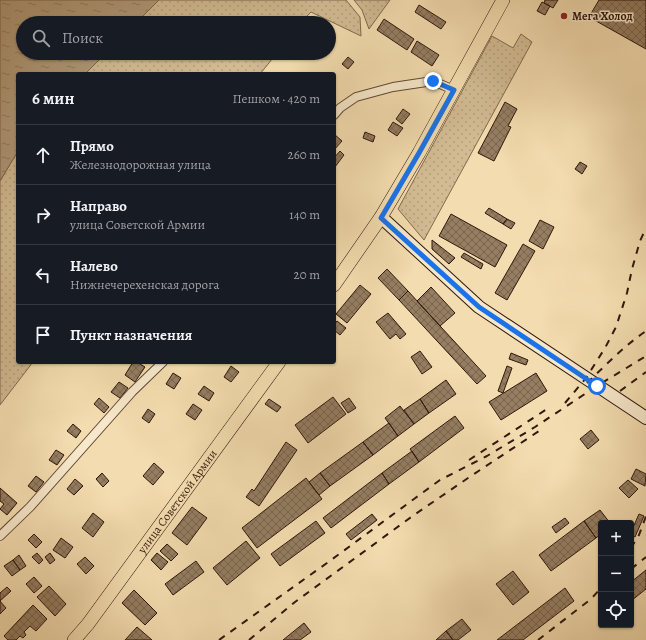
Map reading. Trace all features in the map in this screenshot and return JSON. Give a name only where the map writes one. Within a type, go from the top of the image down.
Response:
[{"type":"main road","points":[[336,283],[381,218],[504,0]]},
{"type":"main road","name":"улица Советской Армии","points":[[74,640],[88,624],[278,364]]},
{"type":"street","points":[[336,113],[340,108],[356,97],[393,87],[433,81],[454,90]]},
{"type":"street","points":[[381,218],[479,307],[646,418]]},
{"type":"street","points":[[0,536],[30,507],[132,392],[161,364]]},
{"type":"shaded area","points":[[159,0],[346,0],[360,17],[361,36],[336,24],[336,16],[319,16],[311,12],[307,16],[143,16]]},
{"type":"shaded area","points":[[354,0],[390,0],[369,29],[362,10]]},
{"type":"shaded area","points":[[521,34],[532,42],[424,240],[398,209],[492,36],[513,48]]},
{"type":"shaded area","points":[[99,60],[271,60],[262,72],[87,72]]},
{"type":"shaded area","points":[[16,154],[16,364],[31,364],[0,405],[0,181]]},
{"type":"water","points":[[0,0],[159,0],[143,16],[16,16],[16,60],[99,60],[87,72],[16,72],[16,154],[0,181]]},
{"type":"building","points":[[545,0],[558,0],[553,8],[544,3]]},
{"type":"building","points":[[599,0],[646,0],[646,49],[589,17]]},
{"type":"building","points":[[542,2],[550,6],[545,15],[537,11]]},
{"type":"building","points":[[419,5],[446,22],[441,29],[415,12]]},
{"type":"building","points":[[384,19],[414,39],[407,50],[377,30]]},
{"type":"building","points":[[417,41],[439,55],[432,66],[411,52]]},
{"type":"building","points":[[348,57],[354,62],[348,69],[342,64]]},
{"type":"building","points":[[505,102],[517,109],[508,126],[511,127],[494,161],[478,153]]},
{"type":"building","points":[[403,109],[410,114],[402,124],[396,119]]},
{"type":"building","points":[[393,122],[403,128],[397,136],[388,130]]},
{"type":"building","points":[[365,132],[375,136],[373,142],[363,138]]},
{"type":"building","points":[[336,136],[342,141],[336,148]]},
{"type":"building","points":[[340,151],[344,155],[336,166],[336,156]]},
{"type":"building","points":[[580,162],[587,166],[582,174],[575,169]]},
{"type":"building","points":[[489,208],[507,219],[503,224],[485,213]]},
{"type":"building","points":[[451,214],[507,245],[495,267],[439,236]]},
{"type":"building","points":[[507,219],[515,223],[511,229],[503,224]]},
{"type":"building","points":[[540,220],[554,227],[543,249],[529,241]]},
{"type":"building","points":[[432,240],[455,258],[449,264],[432,249]]},
{"type":"building","points":[[523,244],[535,251],[507,300],[495,293]]},
{"type":"building","points":[[464,253],[483,264],[481,269],[461,257]]},
{"type":"building","points":[[387,269],[408,291],[399,300],[378,278]]},
{"type":"building","points":[[360,285],[371,294],[347,323],[336,314]]},
{"type":"building","points":[[431,287],[455,313],[440,326],[417,301]]},
{"type":"building","points":[[408,291],[486,376],[477,384],[399,300]]},
{"type":"building","points":[[388,313],[406,334],[400,339],[396,334],[390,339],[376,322]]},
{"type":"building","points":[[337,321],[346,328],[340,335],[336,332]]},
{"type":"building","points":[[420,351],[432,367],[422,374],[411,357]]},
{"type":"building","points":[[511,353],[528,360],[526,365],[509,359]]},
{"type":"building","points":[[132,364],[140,364],[145,367],[135,382],[125,375]]},
{"type":"building","points":[[231,366],[239,372],[231,382],[224,377]]},
{"type":"building","points":[[507,366],[512,368],[503,393],[498,391]]},
{"type":"building","points":[[173,373],[181,378],[174,389],[166,384]]},
{"type":"building","points":[[536,373],[547,391],[501,420],[489,402]]},
{"type":"building","points":[[446,380],[456,394],[429,413],[420,399]]},
{"type":"building","points":[[119,382],[128,388],[120,398],[111,392]]},
{"type":"building","points":[[204,386],[214,393],[209,401],[198,394]]},
{"type":"building","points":[[333,397],[346,414],[308,443],[295,425]]},
{"type":"building","points":[[99,398],[109,407],[104,413],[94,404]]},
{"type":"building","points":[[349,398],[356,408],[348,413],[341,403]]},
{"type":"building","points":[[269,399],[281,407],[277,412],[265,404]]},
{"type":"building","points":[[420,399],[429,413],[414,424],[404,410]]},
{"type":"building","points":[[193,404],[202,410],[195,420],[186,414]]},
{"type":"building","points":[[400,406],[414,424],[398,436],[385,418]]},
{"type":"building","points":[[148,409],[155,414],[149,423],[142,418]]},
{"type":"building","points":[[455,416],[464,428],[419,462],[410,449]]},
{"type":"building","points":[[389,423],[398,436],[373,455],[363,442]]},
{"type":"building","points":[[73,424],[81,431],[76,438],[67,431]]},
{"type":"building","points":[[591,430],[599,440],[588,449],[580,439]]},
{"type":"building","points":[[286,442],[297,450],[259,506],[246,497],[252,489],[254,491]]},
{"type":"building","points":[[363,442],[373,455],[330,486],[320,473]]},
{"type":"building","points":[[56,450],[64,455],[57,465],[49,460]]},
{"type":"building","points":[[412,451],[419,462],[389,484],[382,473]]},
{"type":"building","points":[[154,463],[164,472],[153,485],[143,476]]},
{"type":"building","points":[[636,469],[646,474],[645,486],[631,479]]},
{"type":"building","points":[[102,473],[109,481],[103,487],[96,479]]},
{"type":"building","points":[[320,473],[330,486],[319,495],[309,482]]},
{"type":"building","points":[[382,473],[389,484],[331,528],[323,518]]},
{"type":"building","points":[[36,476],[44,482],[36,492],[28,486]]},
{"type":"building","points":[[306,478],[322,499],[257,548],[242,528]]},
{"type":"building","points":[[75,479],[83,486],[74,495],[67,489]]},
{"type":"building","points":[[628,480],[638,489],[629,498],[619,488]]},
{"type":"building","points":[[0,488],[17,503],[7,515],[0,509],[4,504],[0,501]]},
{"type":"building","points":[[192,507],[207,518],[187,545],[172,533]]},
{"type":"building","points":[[600,510],[608,520],[598,520],[598,536],[596,538],[584,521]]},
{"type":"building","points":[[93,513],[104,522],[93,537],[82,528]]},
{"type":"building","points":[[372,514],[377,520],[351,540],[346,534]]},
{"type":"building","points":[[639,514],[644,516],[635,537],[634,525]]},
{"type":"building","points":[[565,518],[569,523],[556,533],[552,527]]},
{"type":"building","points":[[316,521],[325,533],[280,566],[271,554]]},
{"type":"building","points":[[584,521],[596,538],[551,571],[539,555]]},
{"type":"building","points":[[34,534],[42,542],[36,548],[28,540]]},
{"type":"building","points":[[61,538],[73,547],[65,558],[53,550]]},
{"type":"building","points":[[246,541],[260,558],[227,585],[213,568]]},
{"type":"building","points":[[167,544],[178,554],[171,561],[160,551]]},
{"type":"building","points":[[37,553],[43,560],[39,564],[32,557]]},
{"type":"building","points":[[50,553],[55,560],[50,564],[45,557]]},
{"type":"building","points":[[157,553],[168,562],[161,570],[151,560]]},
{"type":"building","points":[[19,555],[26,566],[20,570],[13,560]]},
{"type":"building","points":[[85,557],[94,566],[86,574],[77,564]]},
{"type":"building","points":[[13,560],[20,570],[12,576],[4,566]]},
{"type":"building","points":[[196,561],[204,572],[173,595],[165,584]]},
{"type":"building","points":[[646,570],[646,589],[634,599],[634,592],[634,580]]},
{"type":"building","points":[[513,571],[529,592],[513,605],[496,584]]},
{"type":"building","points":[[34,577],[42,586],[34,593],[26,584]]},
{"type":"building","points":[[49,586],[66,604],[55,616],[37,597]]},
{"type":"building","points":[[7,587],[11,591],[0,601],[0,593]]},
{"type":"building","points":[[565,588],[574,601],[523,640],[497,640]]},
{"type":"building","points":[[134,590],[157,613],[145,625],[122,603]]},
{"type":"building","points":[[0,601],[6,608],[0,614]]},
{"type":"building","points":[[33,605],[47,619],[36,631],[30,626],[24,632],[26,635],[23,638],[20,636],[16,640],[8,640],[4,636]]},
{"type":"building","points":[[462,619],[471,630],[458,640],[453,640],[446,631]]},
{"type":"building","points":[[304,623],[311,632],[300,640],[283,640]]},
{"type":"building","points":[[137,627],[152,640],[125,640]]},
{"type":"building","points":[[446,631],[453,640],[436,640]]},
{"type":"railway","points":[[565,403],[586,378],[616,327],[627,293],[640,241],[646,228]]},
{"type":"railway","points":[[587,383],[623,349],[646,331]]},
{"type":"railway","points":[[219,640],[440,480],[487,456],[646,356]]},
{"type":"railway","points":[[620,391],[646,372]]},
{"type":"railway","points":[[469,460],[547,409]]},
{"type":"railway","points":[[249,640],[295,602],[414,515],[542,429]]},
{"type":"railway","points":[[634,543],[639,535],[646,516]]},
{"type":"railway","points":[[634,567],[646,557]]},
{"type":"railway","points":[[538,640],[591,599],[598,591]]},
{"type":"place","name":"Мега Холод","points":[[564,16]]},
{"type":"route","points":[[433,81],[454,90],[381,218],[479,307],[597,386]]}]
